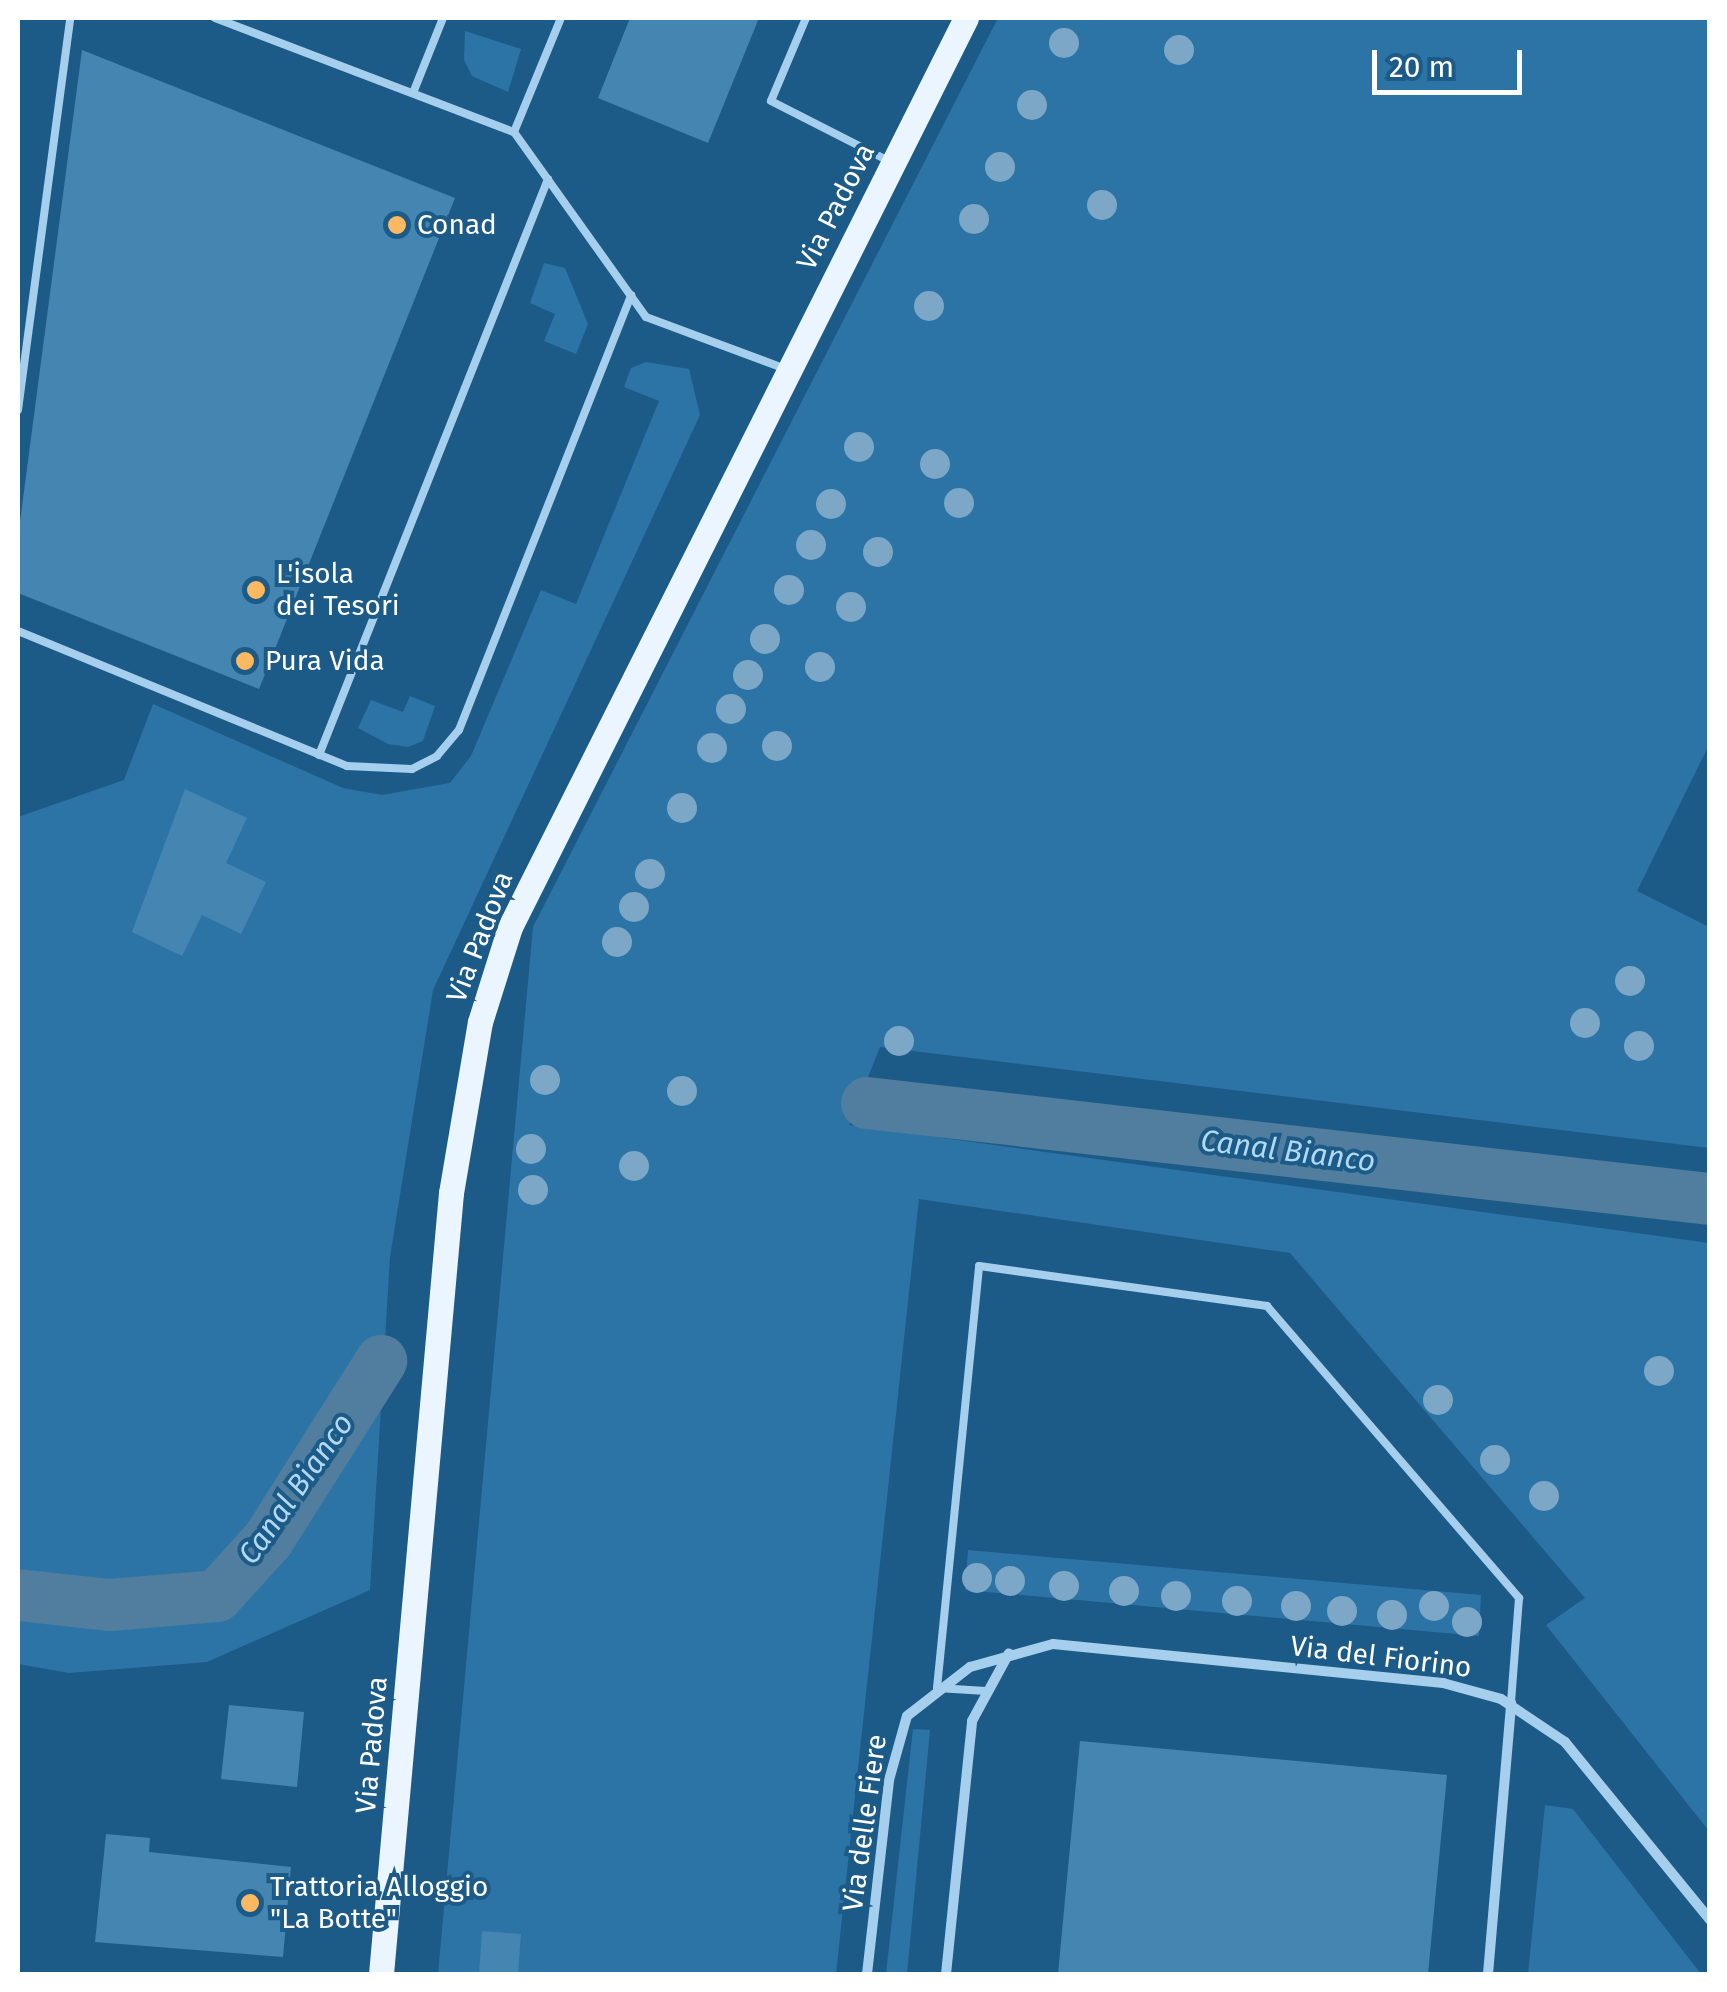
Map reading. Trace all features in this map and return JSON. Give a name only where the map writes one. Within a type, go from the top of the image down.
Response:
[{"type":"main road","name":"Via Padova","points":[[381,1974],[451,1193],[480,1022],[510,928],[786,370],[966,18]]},
{"type":"street","name":"Via del Fiorino","points":[[1009,1652],[1087,1646],[1443,1683],[1510,1703],[1565,1742],[1710,1920]]},
{"type":"street","name":"Via delle Fiere","points":[[867,1974],[898,1737],[907,1716],[937,1688],[1009,1652]]},
{"type":"street","points":[[946,1974],[968,1744],[986,1690],[1009,1652]]},
{"type":"street","points":[[1488,1974],[1510,1703]]},
{"type":"lane","points":[[18,410],[70,18]]},
{"type":"lane","points":[[216,18],[514,132],[646,318],[786,370]]},
{"type":"lane","points":[[412,94],[443,18]]},
{"type":"lane","points":[[514,132],[561,18]]},
{"type":"lane","points":[[806,18],[771,101],[892,163]]},
{"type":"lane","points":[[319,755],[548,179]]},
{"type":"lane","points":[[18,631],[319,755],[382,772],[412,769],[437,756],[459,730],[630,295]]},
{"type":"lane","points":[[986,1690],[937,1688],[979,1266],[1267,1306],[1520,1598],[1510,1703]]},
{"type":"shaded area","points":[[998,18],[1709,18],[1709,745],[1637,891],[1709,927],[1709,1148],[880,1047],[849,1125],[1709,1243],[1709,1831],[1546,1625],[1585,1598],[1290,1253],[919,1199],[836,1974],[438,1974],[533,927]]},
{"type":"shaded area","points":[[465,31],[521,49],[508,92],[472,76],[464,60]]},
{"type":"shaded area","points":[[544,263],[565,268],[588,324],[576,354],[544,341],[555,314],[530,303]]},
{"type":"shaded area","points":[[646,362],[689,369],[700,415],[433,990],[390,1257],[370,1590],[207,1662],[69,1673],[18,1664],[18,817],[124,780],[153,704],[343,788],[382,795],[450,783],[471,756],[541,590],[576,604],[659,401],[624,387],[631,368]]},
{"type":"shaded area","points":[[410,696],[435,706],[423,741],[408,747],[388,744],[358,728],[371,700],[403,712]]},
{"type":"shaded area","points":[[968,1550],[1481,1595],[1479,1636],[965,1590]]},
{"type":"shaded area","points":[[913,1729],[930,1730],[907,1974],[886,1974]]},
{"type":"shaded area","points":[[1545,1805],[1573,1809],[1701,1974],[1528,1974]]},
{"type":"building","points":[[630,18],[759,18],[708,143],[598,98]]},
{"type":"building","points":[[82,50],[455,198],[259,689],[18,593],[18,537]]},
{"type":"building","points":[[185,789],[247,818],[226,863],[266,882],[241,934],[202,915],[182,956],[132,932]]},
{"type":"building","points":[[229,1705],[304,1712],[297,1787],[221,1779]]},
{"type":"building","points":[[1080,1741],[1447,1775],[1428,1974],[1058,1974]]},
{"type":"building","points":[[106,1834],[150,1838],[149,1852],[291,1867],[283,1957],[95,1942]]},
{"type":"building","points":[[482,1931],[521,1934],[518,1974],[479,1974]]},
{"type":"waterway","name":"Canal Bianco","points":[[867,1103],[1710,1199]]},
{"type":"waterway","name":"Canal Bianco","points":[[18,1595],[110,1605],[217,1596],[268,1540],[381,1361]]},
{"type":"place","name":"Conad","points":[[397,225]]},
{"type":"place","name":"L'isola dei Tesori","points":[[256,590]]},
{"type":"place","name":"Pura Vida","points":[[245,661]]},
{"type":"place","name":"Trattoria Alloggio \"La Botte\"","points":[[250,1903]]}]
